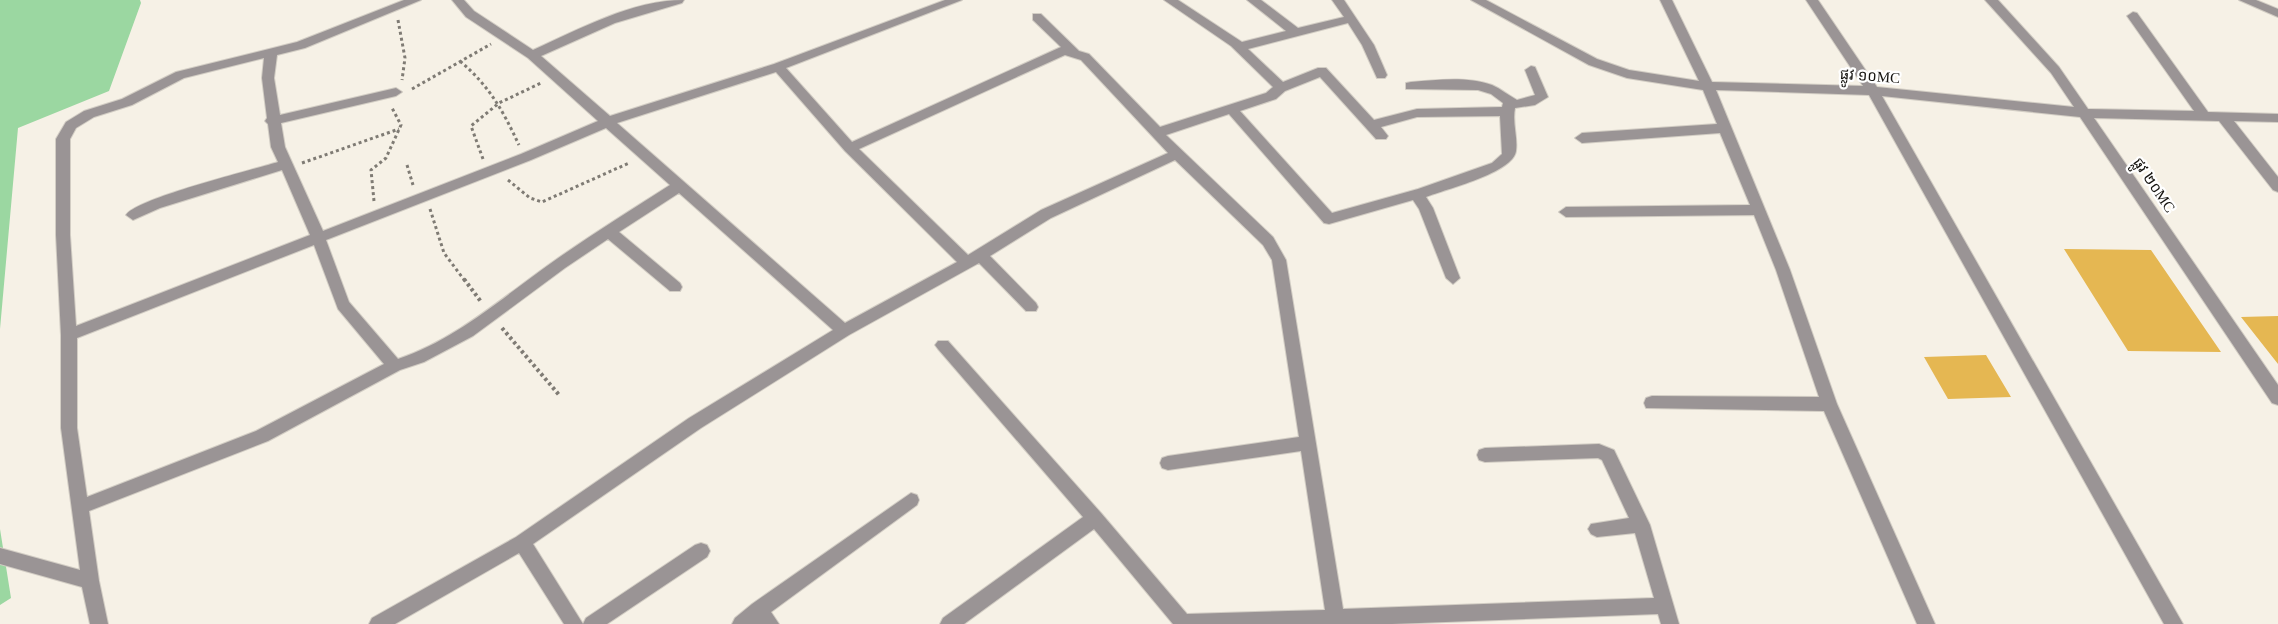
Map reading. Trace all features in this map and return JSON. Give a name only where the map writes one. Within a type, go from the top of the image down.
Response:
[{"type":"street","points":[[99,624],[90,581],[69,428],[69,335],[63,235],[63,139],[71,125],[89,114],[127,102],[180,75],[301,45],[415,0]]},
{"type":"street","points":[[458,0],[470,14],[532,55],[844,331]]},
{"type":"street","points":[[532,55],[611,20],[637,5],[678,0]]},
{"type":"street","points":[[69,335],[526,157],[607,122],[778,67],[956,0]]},
{"type":"street","points":[[1170,0],[1239,47],[1276,81],[1280,88]]},
{"type":"street","points":[[1253,0],[1294,32]]},
{"type":"street","name":"ផ្លូវ ១០MC","points":[[1477,0],[1553,43],[1593,62],[1627,74],[1708,86],[1873,92],[2086,113],[2278,118]]},
{"type":"street","points":[[1666,0],[1708,86],[1783,270],[1829,404],[1926,624]]},
{"type":"street","points":[[1812,0],[1873,92],[2174,624]]},
{"type":"street","name":"ផ្លូវ ២០MC","points":[[1991,0],[2055,70],[2278,398]]},
{"type":"street","points":[[2245,0],[2276,10]]},
{"type":"street","points":[[1343,1],[1350,19],[1357,24],[1376,57],[1381,75]]},
{"type":"street","points":[[2133,16],[2204,116]]},
{"type":"street","points":[[1036,17],[1074,52]]},
{"type":"street","points":[[1239,47],[1350,19]]},
{"type":"street","points":[[850,148],[1051,55],[1064,50],[1085,57],[1177,154],[1268,241],[1279,260],[1335,618]]},
{"type":"street","points":[[271,54],[268,78],[272,122],[278,147],[306,205],[343,305],[395,366]]},
{"type":"street","points":[[778,67],[850,148],[1031,307]]},
{"type":"street","points":[[1372,125],[1417,113],[1507,108],[1542,97],[1531,70]]},
{"type":"street","points":[[1157,133],[1271,96],[1280,88],[1322,71],[1381,136]]},
{"type":"street","points":[[1233,110],[1329,219],[1497,166],[1508,156],[1510,149],[1507,108],[1486,88],[1445,84],[1411,86]]},
{"type":"street","points":[[272,122],[396,92]]},
{"type":"street","points":[[2223,117],[2278,187]]},
{"type":"street","points":[[1582,138],[1725,128]]},
{"type":"street","points":[[378,624],[522,542],[695,423],[844,331],[1046,214],[1177,154]]},
{"type":"street","points":[[133,214],[155,204],[288,166]]},
{"type":"street","points":[[80,507],[262,436],[395,366],[419,357],[468,332],[609,232],[680,185]]},
{"type":"street","points":[[1416,193],[1426,208],[1453,278]]},
{"type":"street","points":[[1566,212],[1759,210]]},
{"type":"street","points":[[609,232],[675,287]]},
{"type":"street","points":[[943,345],[1095,518],[1182,623],[1664,606]]},
{"type":"street","points":[[1652,403],[1829,404]]},
{"type":"street","points":[[1168,463],[1307,442]]},
{"type":"street","points":[[1485,454],[1599,452],[1608,455],[1641,525],[1670,624]]},
{"type":"street","points":[[741,624],[911,500]]},
{"type":"street","points":[[949,624],[1095,518]]},
{"type":"street","points":[[1597,529],[1641,525]]},
{"type":"street","points":[[522,542],[574,624]]},
{"type":"street","points":[[598,622],[701,551]]},
{"type":"street","points":[[0,556],[90,581]]},
{"type":"street","points":[[758,610],[770,624]]},
{"type":"path","points":[[376,216],[371,170],[386,158],[401,125],[391,110],[391,101],[404,75],[403,42],[395,8]]},
{"type":"path","points":[[396,92],[415,88],[504,36]]},
{"type":"path","points":[[460,61],[483,81],[499,103],[526,157]]},
{"type":"path","points":[[555,76],[499,103],[471,126],[494,168],[509,182],[530,198],[542,202],[646,156]]},
{"type":"path","points":[[288,166],[399,129]]},
{"type":"green space","points":[[0,0],[140,0],[141,3],[109,91],[18,128],[0,329]]},
{"type":"green space","points":[[0,529],[11,598],[0,605]]},
{"type":"building","points":[[2064,249],[2151,250],[2221,352],[2128,351]]},
{"type":"building","points":[[2278,316],[2278,364],[2241,317]]},
{"type":"building","points":[[1986,355],[2011,397],[1948,399],[1924,357]]}]
